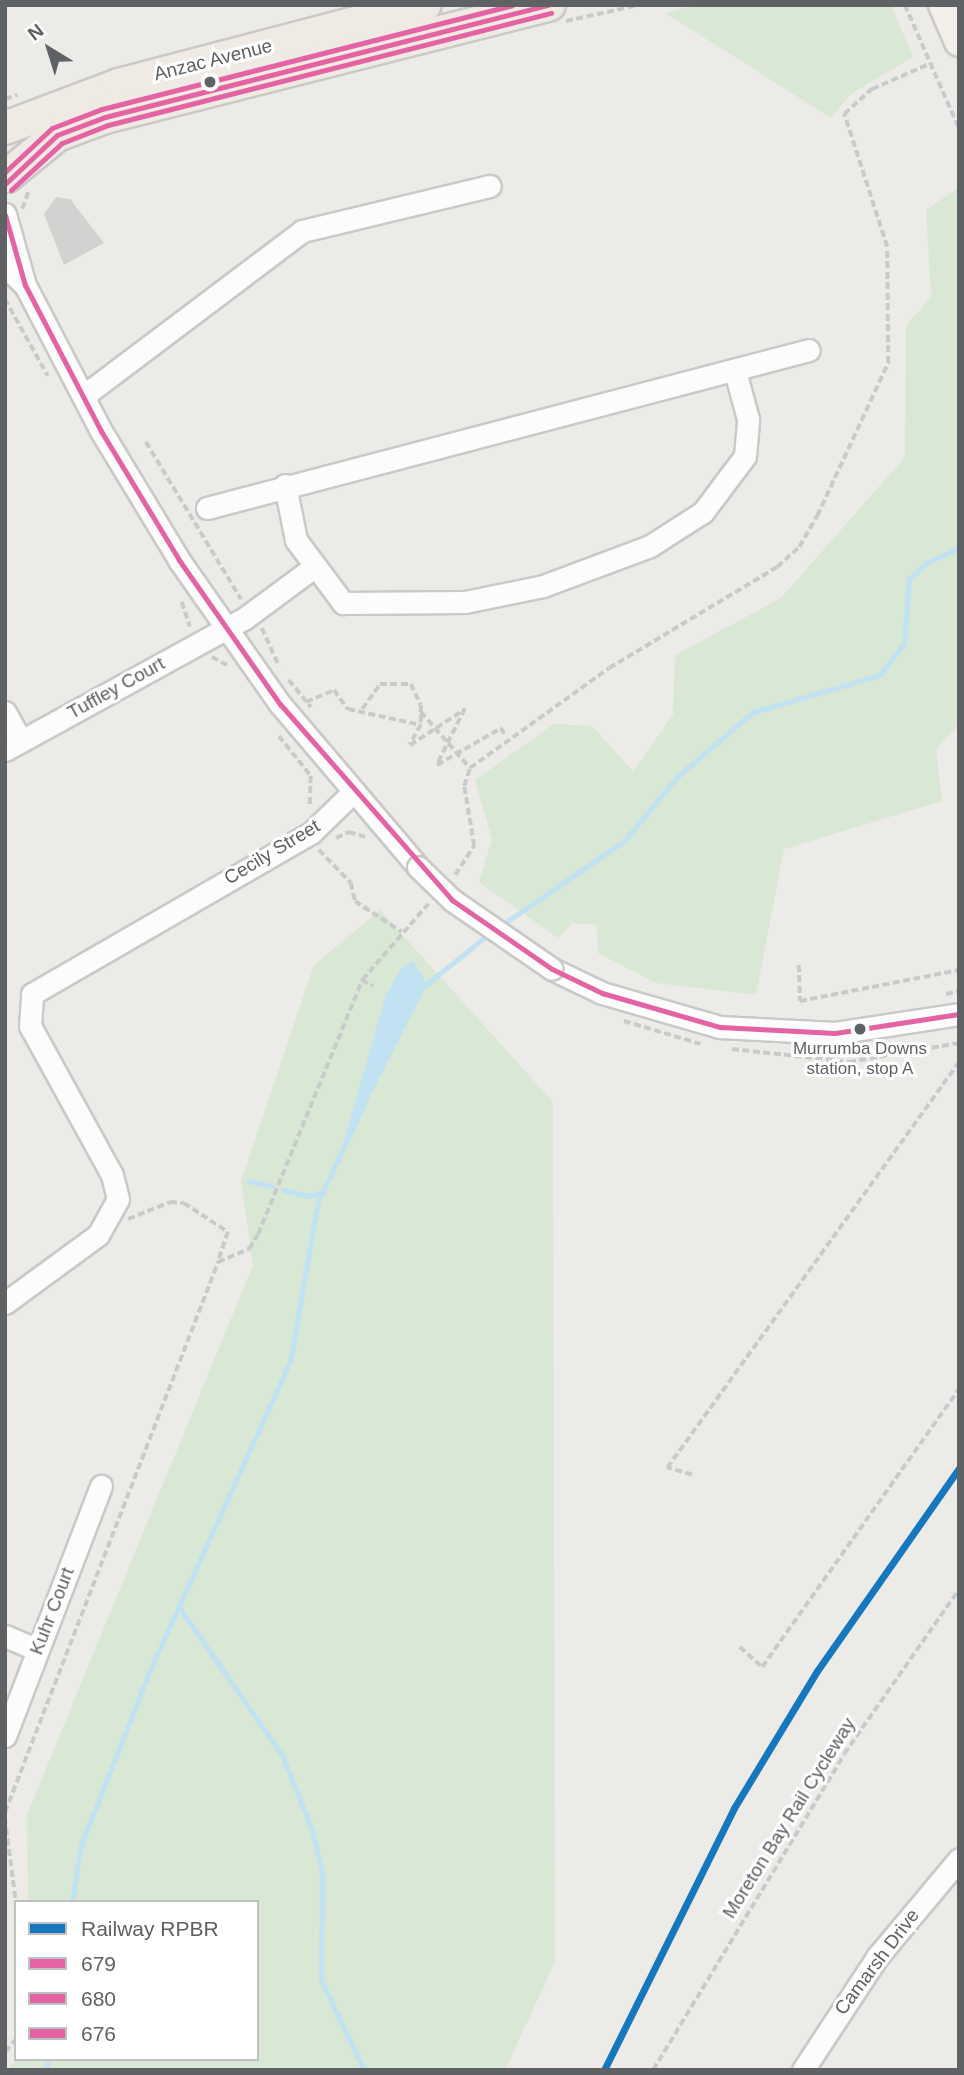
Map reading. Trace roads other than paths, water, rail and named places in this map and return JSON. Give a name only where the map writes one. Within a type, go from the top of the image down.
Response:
[{"type":"highway","name":"Anzac Avenue","points":[[5,128],[154,75],[425,5]]},
{"type":"highway","name":"Anzac Avenue","points":[[12,176],[57,135],[105,117],[553,14]]},
{"type":"main road","points":[[943,5],[959,42]]},
{"type":"street","points":[[86,394],[302,231],[490,186]]},
{"type":"street","points":[[5,214],[25,285],[163,534],[226,627],[353,792],[418,867],[452,900],[552,969],[653,1010],[745,1029],[835,1033],[959,1014]]},
{"type":"street","points":[[5,266],[25,285]]},
{"type":"street","points":[[207,508],[285,485],[809,350]]},
{"type":"street","points":[[285,485],[296,540],[343,603],[465,602],[543,586],[650,546],[703,512],[746,456],[748,419],[735,371]]},
{"type":"street","name":"Tuffley Court","points":[[13,745],[251,614],[314,567]]},
{"type":"street","points":[[5,712],[13,745]]},
{"type":"street","name":"Cecily Street","points":[[5,1303],[98,1235],[115,1214],[112,1175],[30,1026],[32,994],[329,830],[353,792]]},
{"type":"street","name":"Kuhr Court","points":[[5,1737],[36,1649],[101,1486]]},
{"type":"street","points":[[5,1636],[36,1649]]},
{"type":"street","name":"Camarsh Drive","points":[[803,2070],[877,1956],[959,1859]]},
{"type":"water","points":[[413,961],[427,984],[339,1158],[386,995],[402,967]]},
{"type":"waterway","points":[[500,926],[624,841],[678,776],[753,712],[880,675],[904,643],[909,579],[926,563],[959,548]]},
{"type":"waterway","points":[[423,987],[489,934]]},
{"type":"waterway","points":[[72,1900],[81,1845],[150,1670],[290,1362],[318,1202],[364,1104]]},
{"type":"waterway","points":[[249,1181],[271,1186]]},
{"type":"waterway","points":[[283,1190],[309,1196],[323,1192]]},
{"type":"waterway","points":[[179,1607],[282,1755],[312,1830],[322,1871],[321,1980],[364,2070]]},
{"type":"waterway","points":[[46,2070],[48,2061]]},
{"type":"rail line","name":"RPBR","points":[[604,2070],[734,1808],[817,1671],[959,1468]]},
{"type":"place","name":"Murrumba Downs station, stop A","points":[[860,1029]]}]
